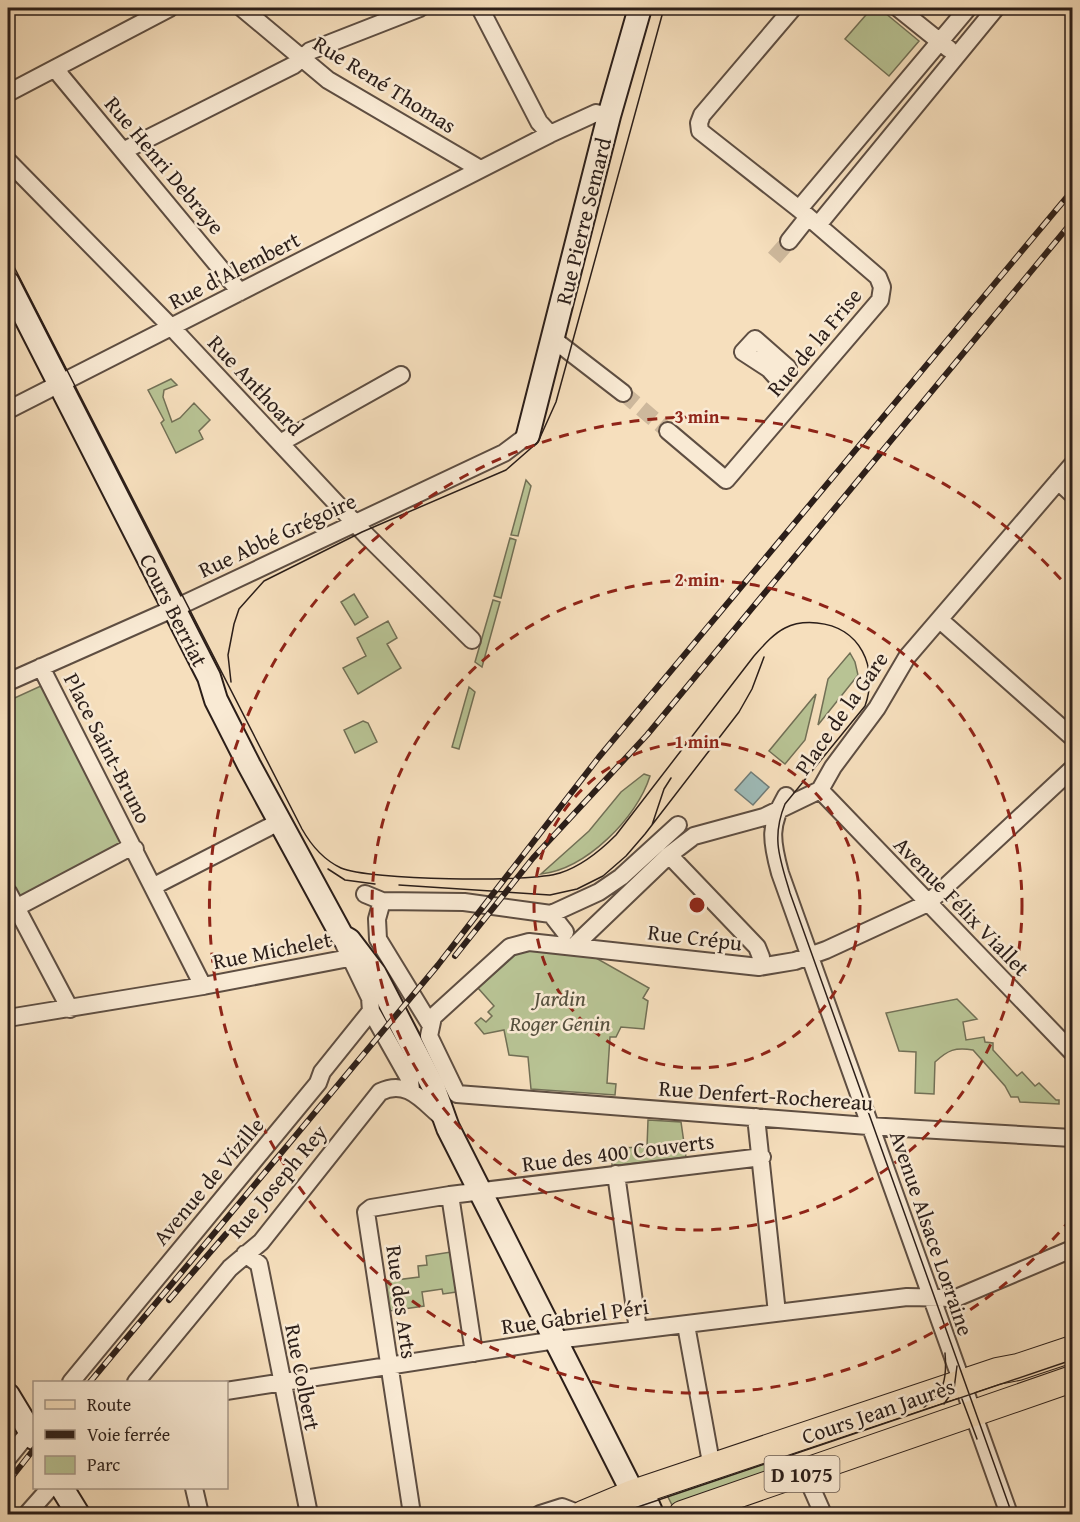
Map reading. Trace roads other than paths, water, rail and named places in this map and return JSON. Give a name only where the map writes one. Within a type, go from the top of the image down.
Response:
[{"type":"main road","name":"Cours Jean Jaurès","points":[[581,1515],[634,1504],[712,1468],[961,1383],[1072,1349]]},
{"type":"main road","name":"Cours Jean Jaurès","points":[[682,1515],[1072,1379]]},
{"type":"street","points":[[8,93],[170,8]]},
{"type":"street","name":"Rue René Thomas","points":[[242,8],[328,80],[480,169]]},
{"type":"street","points":[[125,150],[301,59],[310,51],[420,8]]},
{"type":"street","points":[[480,8],[539,122],[550,134]]},
{"type":"street","name":"Rue Pierre Semard","points":[[528,435],[609,116],[640,8]]},
{"type":"street","name":"Rue de la Frise","points":[[668,431],[726,480],[880,300],[882,287],[878,277],[808,217],[704,135],[699,123],[702,115],[793,8]]},
{"type":"street","points":[[898,8],[956,56]]},
{"type":"street","points":[[789,241],[940,41],[968,8]]},
{"type":"street","points":[[808,217],[956,56],[996,8]]},
{"type":"street","name":"Rue Henri Debraye","points":[[59,67],[60,75],[125,150],[240,292]]},
{"type":"street","name":"Rue d'Alembert","points":[[8,410],[550,134],[596,112],[609,116]]},
{"type":"street","name":"Rue Anthoard","points":[[8,161],[172,328],[354,524],[472,640]]},
{"type":"street","name":"Cours Berriat","points":[[8,283],[279,822],[342,936],[342,945],[410,1080],[411,1090]]},
{"type":"street","points":[[553,339],[623,393]]},
{"type":"street","points":[[280,443],[401,375]]},
{"type":"street","name":"Rue Abbé Grégoire","points":[[8,682],[173,609],[504,453],[528,435]]},
{"type":"street","name":"Place de la Gare","points":[[570,939],[694,836],[777,812],[820,790],[833,766],[877,708],[907,657],[1072,465]]},
{"type":"street","points":[[1058,481],[1072,494]]},
{"type":"street","points":[[940,620],[1072,737]]},
{"type":"street","name":"Place Saint-Bruno","points":[[41,667],[203,986]]},
{"type":"street","name":"Rue Crépu","points":[[430,1024],[433,1017],[510,947],[529,942],[570,939],[759,967],[810,956],[928,903],[1072,769]]},
{"type":"street","name":"Avenue Félix Viallet","points":[[820,790],[1072,1052]]},
{"type":"street","name":"Avenue Alsace Lorraine","points":[[786,796],[777,812],[772,831],[773,849],[1009,1515]]},
{"type":"street","points":[[154,886],[279,822]]},
{"type":"street","points":[[365,894],[382,901],[464,902],[551,914],[599,892],[621,877],[678,825]]},
{"type":"street","name":"Place Saint-Bruno","points":[[70,1009],[10,904],[127,849],[135,849]]},
{"type":"street","points":[[669,855],[757,947],[761,957],[759,967]]},
{"type":"street","points":[[382,901],[377,919],[378,939],[430,1024],[429,1036],[447,1105]]},
{"type":"street","points":[[551,914],[570,939]]},
{"type":"street","name":"Cours Berriat","points":[[342,936],[349,940],[375,974],[447,1105],[480,1191],[556,1340],[634,1504]]},
{"type":"street","name":"Rue Michelet","points":[[203,986],[349,958]]},
{"type":"street","points":[[8,1018],[203,986]]},
{"type":"street","name":"Avenue de Vizille","points":[[73,1381],[318,1083],[322,1072],[372,1008]]},
{"type":"street","name":"Rue Joseph Rey","points":[[138,1381],[230,1268],[261,1242],[380,1092],[386,1089],[411,1090]]},
{"type":"street","points":[[411,1090],[447,1105]]},
{"type":"street","name":"Rue Denfert-Rochereau","points":[[447,1105],[756,1117],[1072,1138]]},
{"type":"street","points":[[756,1117],[777,1313]]},
{"type":"street","name":"Rue des 400 Couverts","points":[[480,1191],[762,1157]]},
{"type":"street","points":[[616,1174],[638,1330]]},
{"type":"street","name":"Rue des Arts","points":[[412,1515],[366,1212],[370,1208],[480,1191]]},
{"type":"street","points":[[450,1195],[474,1353]]},
{"type":"street","name":"Rue Gabriel Péri","points":[[228,1391],[556,1340],[907,1297],[956,1298],[1072,1249]]},
{"type":"street","name":"Rue Colbert","points":[[246,1254],[259,1264],[309,1515]]},
{"type":"street","points":[[686,1325],[712,1468]]},
{"type":"street","name":"Cours Jean Jaurès","points":[[1040,1360],[1048,1344],[1072,1336]]},
{"type":"street","points":[[8,1395],[33,1432],[8,1458]]},
{"type":"street","points":[[805,1473],[823,1515]]},
{"type":"street","points":[[27,1515],[49,1489]]},
{"type":"street","points":[[64,1489],[78,1515]]},
{"type":"street","points":[[194,1489],[200,1515]]},
{"type":"street","points":[[634,1504],[645,1498],[652,1515]]},
{"type":"street","name":"Cours Jean Jaurès","points":[[540,1515],[562,1507],[581,1515]]},
{"type":"water","points":[[751,772],[769,787],[753,805],[735,790]]},
{"type":"tunnel","points":[[774,258],[789,241]]},
{"type":"tunnel","points":[[623,393],[668,431]]},
{"type":"tram line","points":[[231,682],[228,655],[234,624],[239,609],[264,581],[362,532],[506,470],[538,442],[556,402],[664,8]]},
{"type":"tram line","points":[[8,255],[302,829],[318,852],[341,868],[382,875],[449,879],[517,878],[543,876],[568,870],[604,847],[616,835],[768,640],[793,625],[817,623],[845,632],[855,641],[867,664],[869,691],[865,706],[785,804],[778,827],[778,848],[790,893],[1012,1514]]},
{"type":"tram line","points":[[399,885],[550,895],[577,889],[603,876],[626,856],[645,834],[739,712],[752,689],[764,657]]},
{"type":"tram line","points":[[652,825],[664,789],[671,778]]},
{"type":"tram line","points":[[328,869],[345,880],[375,884]]},
{"type":"tram line","points":[[924,1407],[936,1396],[943,1384],[946,1369],[945,1353]]},
{"type":"tram line","points":[[617,1514],[1072,1360]]},
{"type":"tram line","points":[[944,1404],[954,1389],[957,1366]]},
{"type":"tram line","points":[[962,1399],[977,1439]]},
{"type":"railway","points":[[91,1381],[438,965],[599,757],[1072,191]]},
{"type":"railway","points":[[455,956],[533,858],[647,735],[1072,222]]},
{"type":"railway","points":[[169,1300],[226,1234]]},
{"type":"railway","points":[[8,1482],[33,1450]]},
{"type":"park label","name":"Jardin Roger Genin","points":[[560,1010]]}]
